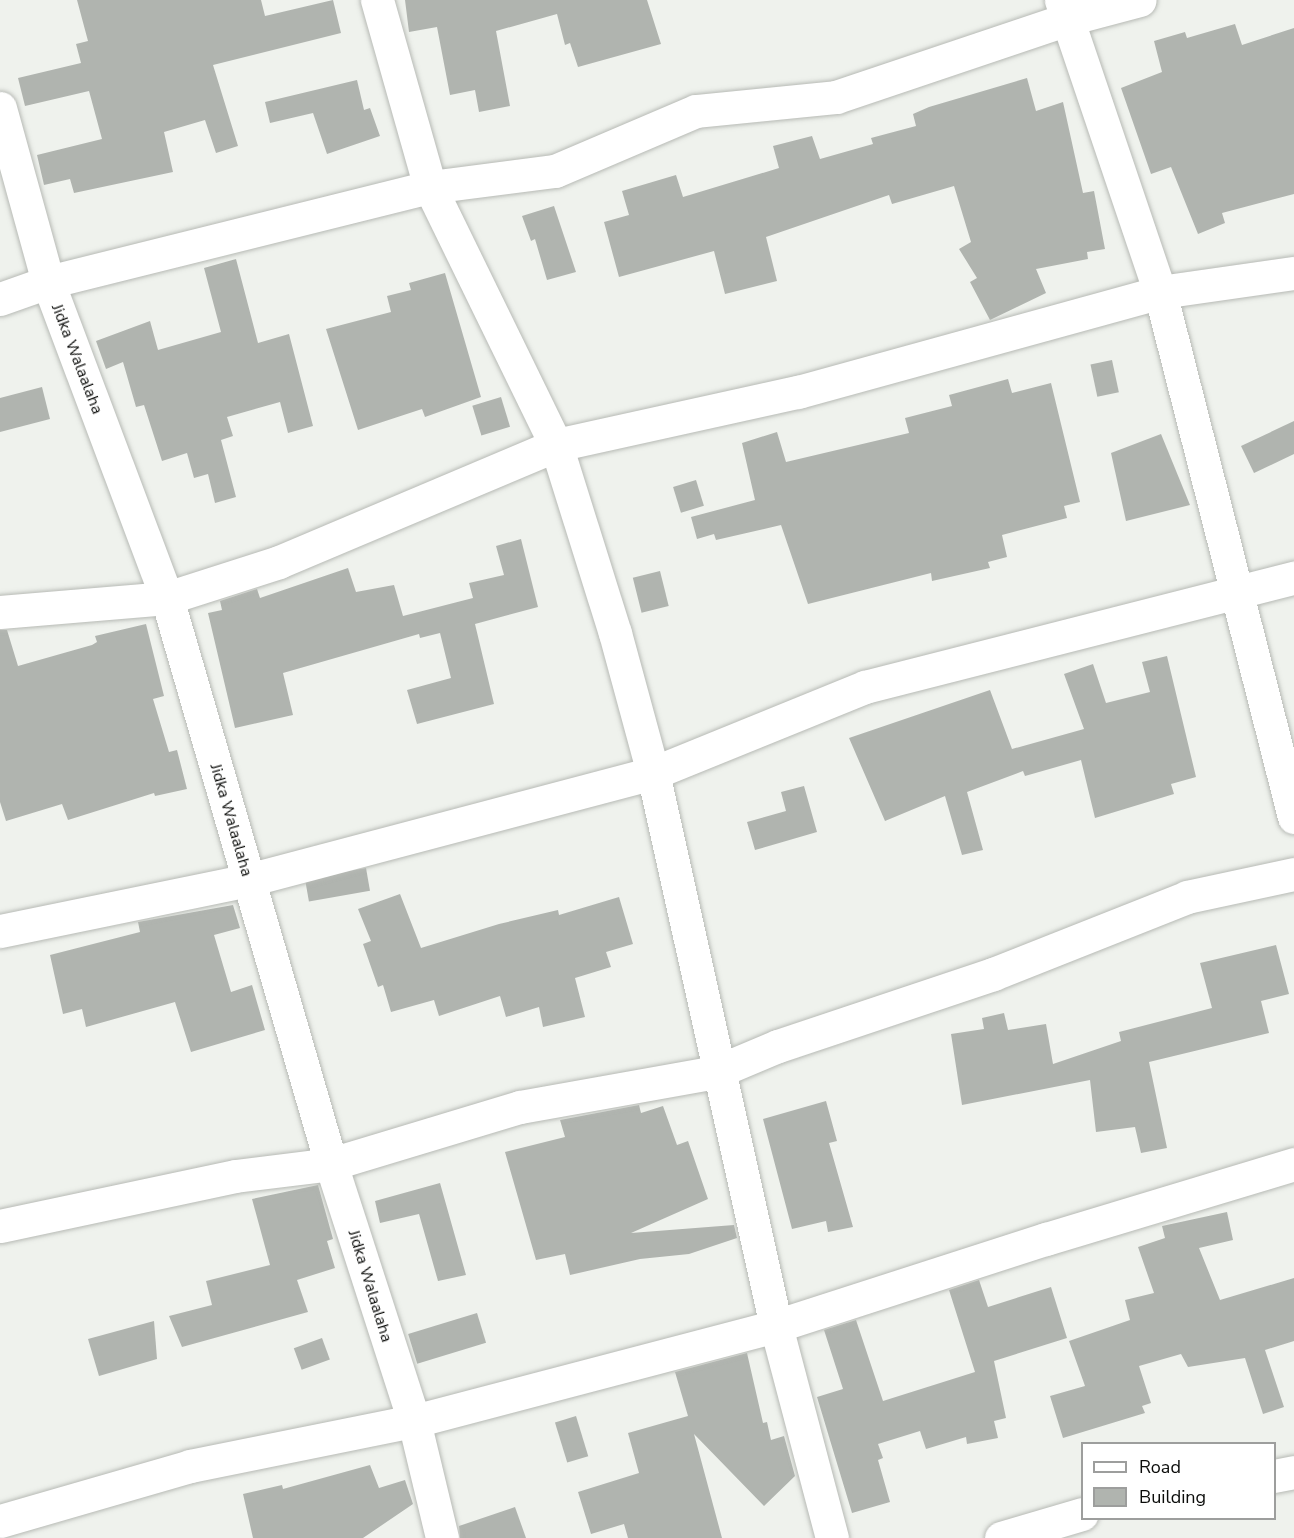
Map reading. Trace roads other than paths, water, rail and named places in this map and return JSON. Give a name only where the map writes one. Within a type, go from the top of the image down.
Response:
[{"type":"street","points":[[377,0],[430,187],[556,444],[615,633],[652,773],[716,1072],[776,1326],[832,1538]]},
{"type":"street","points":[[0,299],[48,282],[430,187],[555,171],[696,111],[836,97],[1064,9],[1140,0]]},
{"type":"street","points":[[1064,9],[1160,292],[1294,817]]},
{"type":"street","name":"Jidka Walaalaha","points":[[0,108],[48,282],[167,598],[331,1164],[414,1421],[442,1538]]},
{"type":"street","points":[[0,612],[167,598],[279,562],[556,444],[798,392],[1160,292],[1294,273]]},
{"type":"street","points":[[0,931],[248,880],[652,773],[865,687],[1237,596],[1294,578]]},
{"type":"street","points":[[0,1226],[235,1176],[331,1164],[520,1107],[716,1072],[778,1046],[993,974],[1187,897],[1294,874]]},
{"type":"street","points":[[0,1521],[190,1466],[414,1421],[776,1326],[1046,1239],[1294,1164]]},
{"type":"street","points":[[1276,1476],[1294,1472]]},
{"type":"street","points":[[1001,1538],[1081,1515]]}]
